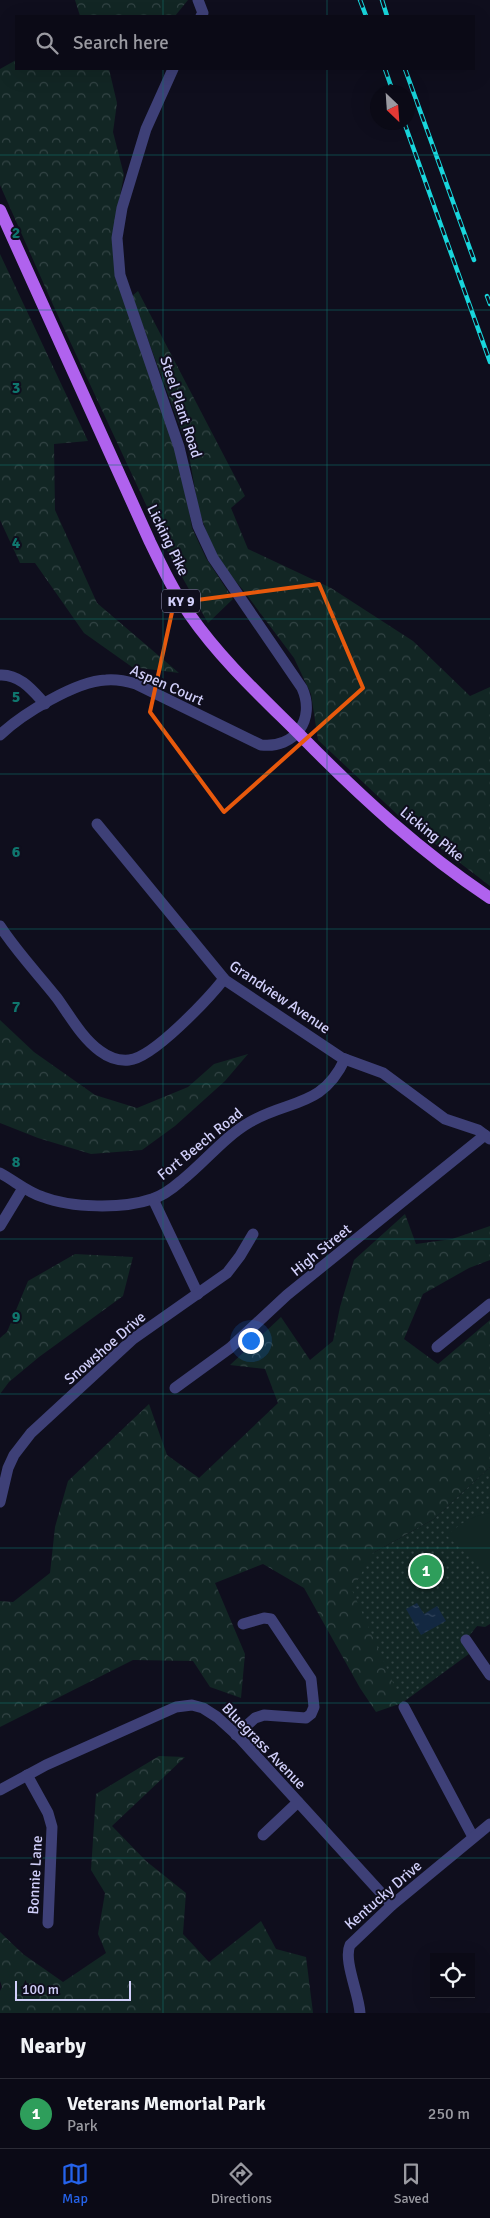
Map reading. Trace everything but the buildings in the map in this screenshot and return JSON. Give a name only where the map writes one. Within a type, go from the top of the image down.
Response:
[{"type":"main road","name":"Licking Pike","points":[[0,210],[164,572],[190,615],[259,696],[353,788],[397,828],[463,880],[490,898]]},
{"type":"street","points":[[198,0],[203,13],[202,15]]},
{"type":"street","name":"Steel Plant Road","points":[[173,70],[146,129],[127,188],[117,238],[121,279],[179,447],[198,526],[210,554],[302,688],[308,700],[308,713],[297,732]]},
{"type":"street","points":[[0,677],[7,675],[20,680],[41,706]]},
{"type":"street","name":"Aspen Court","points":[[0,735],[21,717],[41,706],[88,682],[104,680],[121,680],[136,684],[261,745],[279,745],[297,732]]},
{"type":"street","name":"Grandview Avenue","points":[[96,824],[224,979],[345,1059],[383,1073],[445,1119],[476,1129],[487,1137]]},
{"type":"street","points":[[0,926],[15,948],[56,996],[86,1037],[101,1051],[115,1059],[130,1060],[146,1054],[181,1025],[224,979]]},
{"type":"street","name":"Fort Beech Road","points":[[0,1173],[23,1188],[44,1198],[67,1203],[118,1204],[152,1199],[181,1181],[244,1126],[265,1114],[299,1103],[322,1091],[338,1074],[345,1059]]},
{"type":"street","name":"High Street","points":[[175,1388],[230,1348],[287,1296],[487,1137]]},
{"type":"street","points":[[0,1226],[23,1188]]},
{"type":"street","points":[[152,1199],[198,1294]]},
{"type":"street","name":"Snowshoe Drive","points":[[0,1502],[8,1468],[14,1454],[31,1433],[133,1340],[227,1273],[253,1234]]},
{"type":"street","points":[[437,1347],[490,1304]]},
{"type":"street","points":[[236,1735],[255,1718],[264,1715],[306,1718],[311,1714],[314,1706],[311,1679],[271,1619],[264,1618],[243,1624]]},
{"type":"street","points":[[466,1640],[490,1675]]},
{"type":"street","name":"Bluegrass Avenue","points":[[0,1790],[27,1775],[176,1707],[192,1705],[203,1708],[217,1717],[236,1735],[392,1905]]},
{"type":"street","points":[[404,1708],[473,1837]]},
{"type":"street","name":"Bonnie Lane","points":[[27,1775],[48,1813],[52,1827],[48,1923]]},
{"type":"street","points":[[263,1835],[298,1802]]},
{"type":"street","name":"Kentucky Drive","points":[[360,2013],[348,1950],[353,1941],[392,1905],[490,1824]]},
{"type":"highlighted area","points":[[319,584],[363,688],[224,812],[150,712],[174,603]]},
{"type":"green space","points":[[75,0],[188,0],[176,15],[80,15]]},
{"type":"green space","points":[[15,61],[15,70],[109,70],[117,103],[113,132],[124,175],[113,233],[181,466],[192,528],[206,558],[233,599],[208,623],[168,552],[54,307],[0,185],[0,69]]},
{"type":"green space","points":[[0,254],[88,441],[54,444],[55,510],[97,603],[179,673],[132,667],[84,633],[35,563],[20,563],[0,520]]},
{"type":"green space","points":[[138,291],[245,496],[231,508],[248,549],[331,588],[413,641],[470,696],[490,687],[490,886],[400,817],[318,740],[311,694],[294,658],[243,590],[215,557],[198,507],[188,449],[132,296]]},
{"type":"green space","points":[[0,1020],[34,1052],[95,1095],[137,1108],[188,1087],[214,1064],[248,1054],[225,1081],[175,1126],[142,1150],[91,1154],[38,1138],[0,1123]]},
{"type":"green space","points":[[405,1214],[416,1244],[452,1239],[490,1226],[490,1260],[469,1268],[423,1294],[404,1339],[438,1364],[490,1320],[490,1467],[434,1519],[373,1553],[402,1703],[376,1712],[360,1688],[304,1588],[263,1564],[215,1583],[245,1654],[241,1698],[210,1687],[193,1661],[133,1660],[0,1727],[0,1601],[13,1602],[50,1573],[55,1527],[68,1481],[149,1404],[167,1455],[199,1478],[278,1403],[265,1369],[230,1365],[281,1317],[310,1360],[333,1341],[340,1307],[354,1260]]},
{"type":"green space","points":[[75,1254],[133,1257],[123,1296],[39,1357],[9,1382],[0,1394],[0,1338],[7,1332],[28,1281]]},
{"type":"green space","points":[[490,1467],[490,1624],[485,1627],[477,1626],[466,1640],[473,1651],[402,1703],[352,1590],[373,1553],[434,1519]]},
{"type":"green space","points":[[490,1513],[490,1576],[447,1536],[467,1521]]},
{"type":"green space","points":[[159,1756],[185,1757],[112,1826],[146,1861],[186,1893],[183,1934],[209,1962],[261,1921],[276,1949],[306,1957],[313,2013],[0,2013],[0,1991],[2,1987],[0,1981],[0,1932],[23,1954],[63,1982],[106,1953],[98,1934],[105,1893],[91,1870],[96,1794]]},
{"type":"water","points":[[417,1603],[424,1614],[437,1606],[446,1621],[421,1635],[406,1609]]},
{"type":"railway","points":[[360,0],[366,15]]},
{"type":"railway","points":[[382,0],[387,15]]},
{"type":"railway","points":[[385,70],[391,85]]},
{"type":"railway","points":[[405,70],[474,260]]},
{"type":"railway","points":[[407,130],[490,362]]},
{"type":"railway","points":[[487,296],[490,304]]},
{"type":"place","name":"Veterans Memorial Park","points":[[426,1571]]}]
